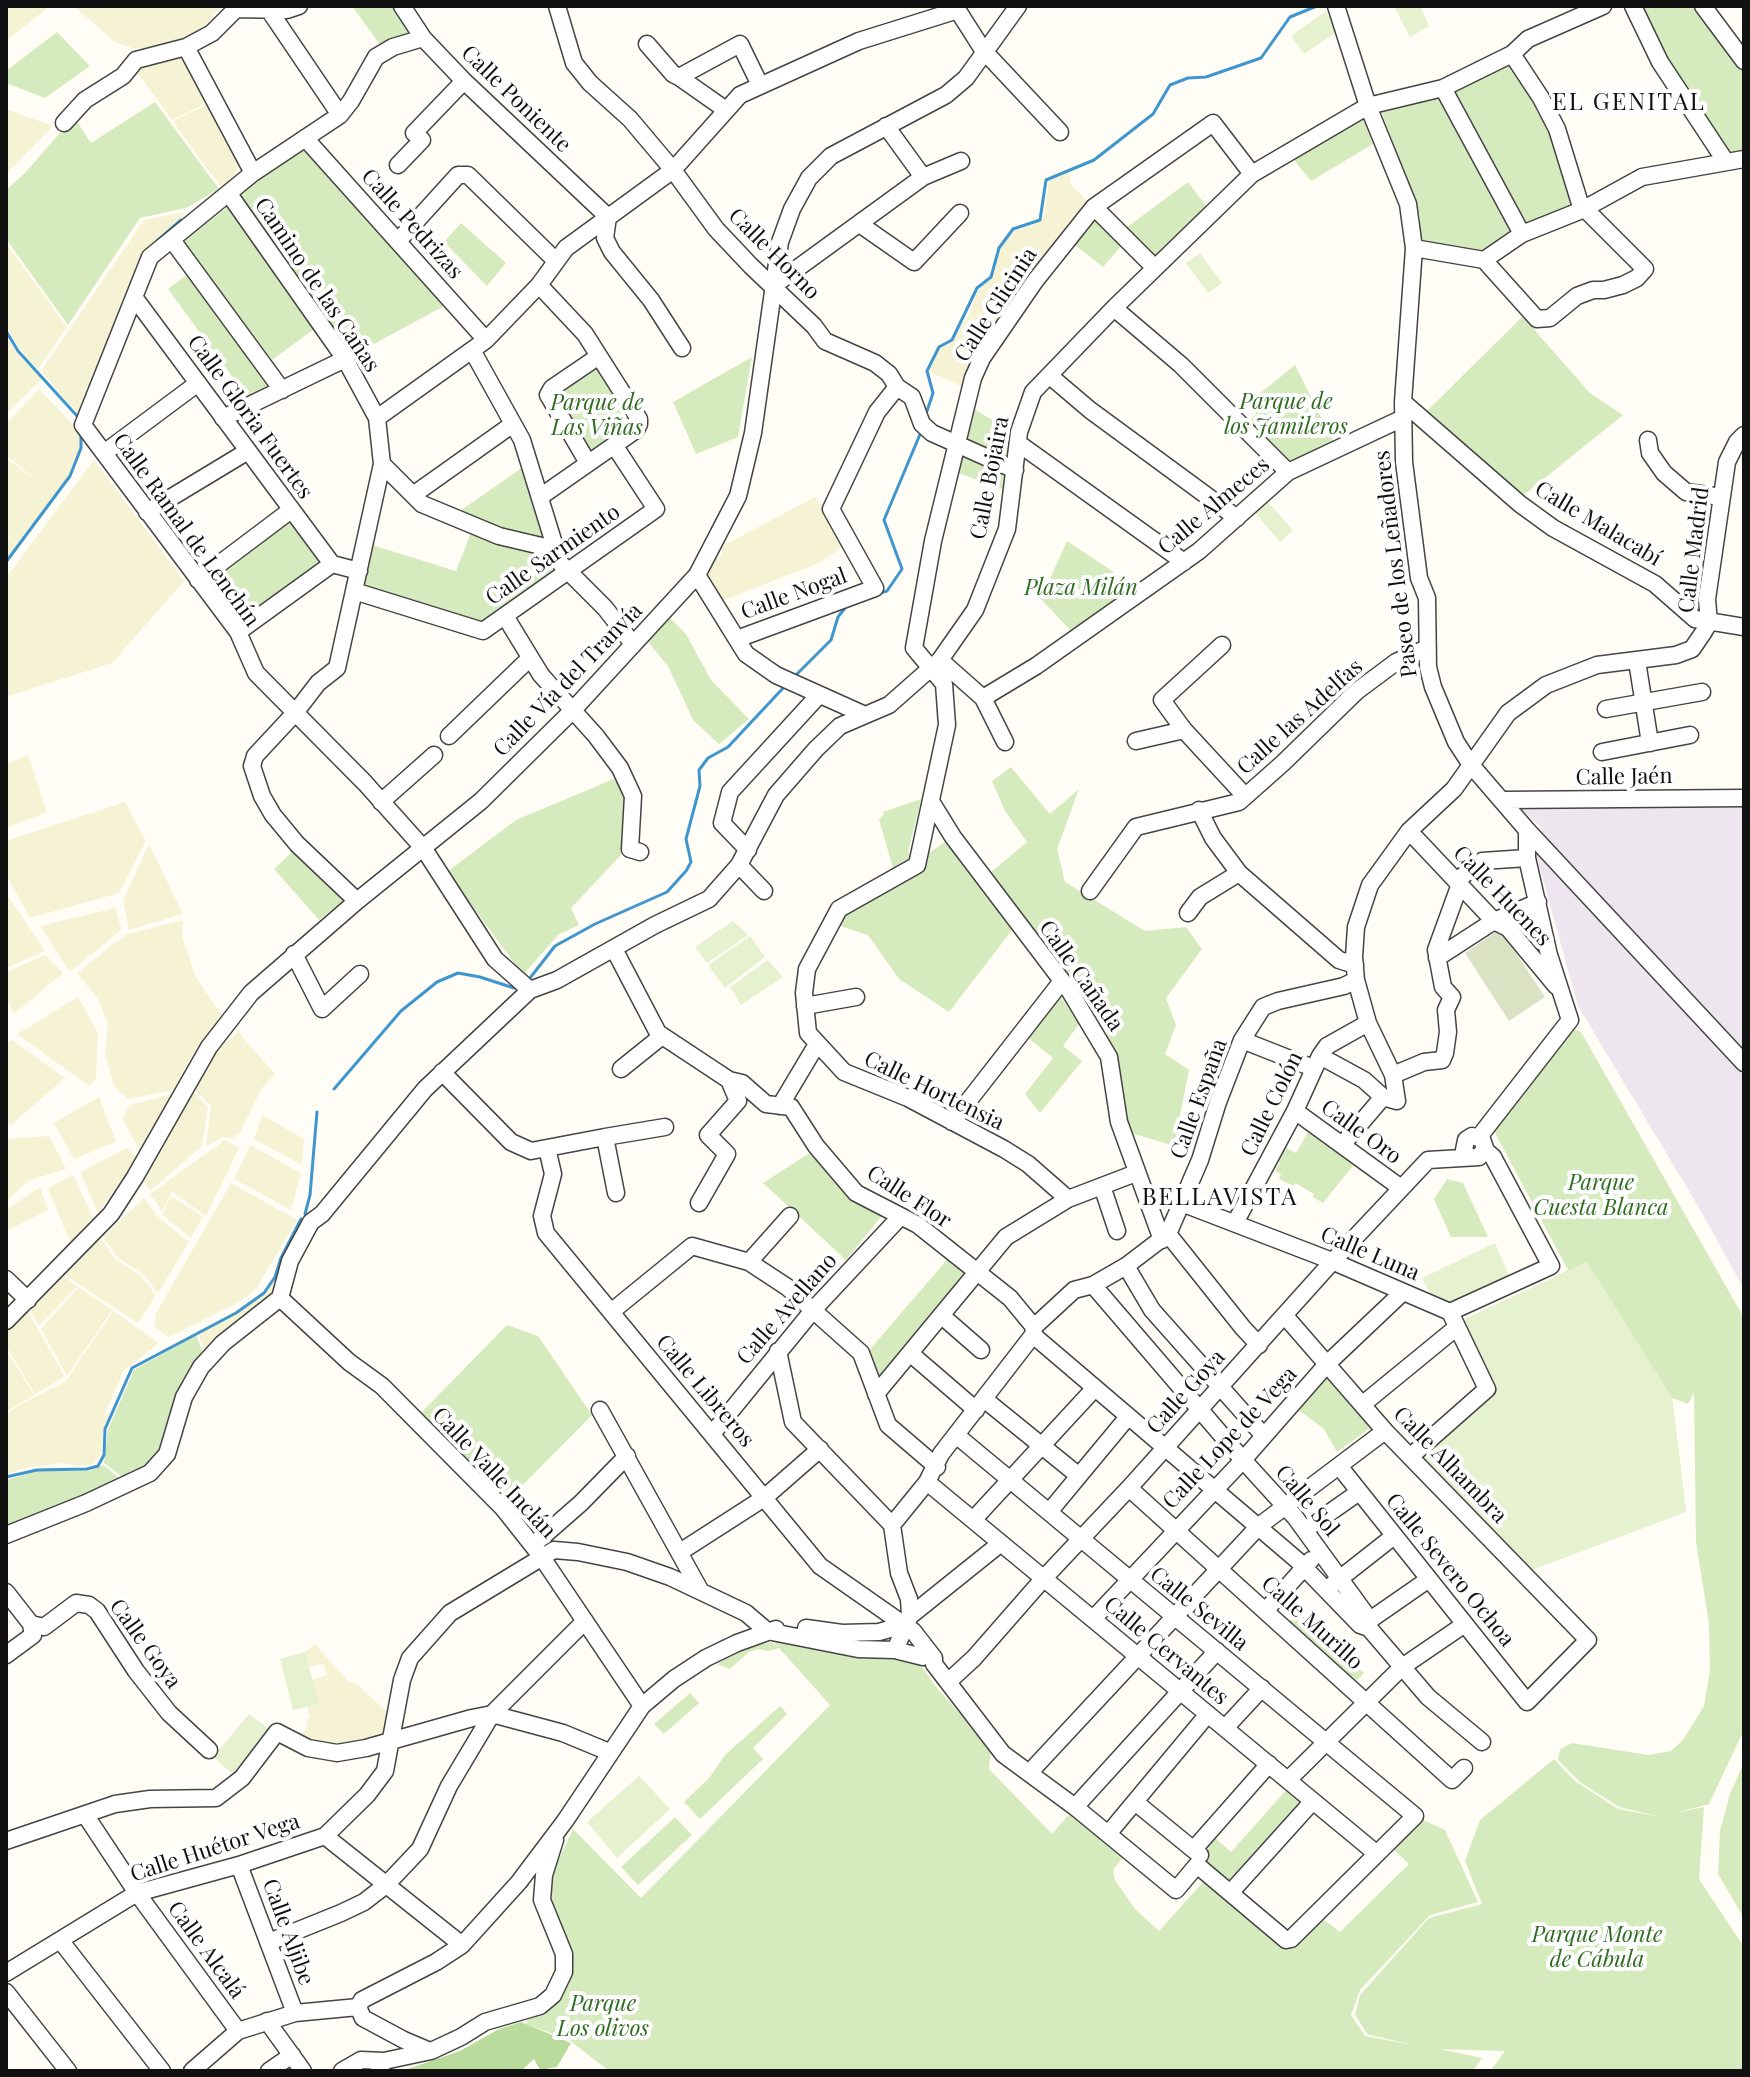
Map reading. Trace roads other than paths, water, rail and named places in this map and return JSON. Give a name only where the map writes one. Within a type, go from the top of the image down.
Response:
[{"type":"street","points":[[64,123],[85,100],[123,76],[136,60],[186,47],[212,33],[236,8],[287,10],[299,6]]},
{"type":"street","name":"Calle Poniente","points":[[402,6],[423,38],[464,81],[608,217]]},
{"type":"street","name":"Calle Horno","points":[[557,6],[574,63],[590,83],[630,119],[673,170],[716,229],[814,326],[825,341],[875,363],[889,374],[897,387],[912,397],[922,424],[932,433],[1015,470]]},
{"type":"street","name":"Calle Vía del Tranvía","points":[[6,1321],[111,1214],[209,1047],[251,993],[357,901],[481,801],[572,711],[697,575],[738,496],[753,433],[773,286],[786,224],[809,178],[831,156],[946,95],[966,78],[986,54],[1018,6]]},
{"type":"street","name":"Paseo de los Leñadores","points":[[1336,6],[1368,106],[1408,204],[1414,248],[1403,410],[1404,462],[1419,578],[1427,598],[1427,648],[1433,687],[1456,742],[1471,765],[1527,830],[1744,1063]]},
{"type":"street","name":"Calle Bojaira","points":[[530,990],[557,980],[709,899],[739,865],[776,795],[840,726],[889,705],[936,664],[975,610],[1007,529],[1019,432],[1033,392],[1252,174],[1368,106],[1443,88],[1512,54],[1528,39],[1581,11],[1603,6]]},
{"type":"street","points":[[1633,6],[1660,62],[1726,162]]},
{"type":"street","points":[[1703,6],[1744,61]]},
{"type":"street","points":[[377,418],[479,345],[539,285],[566,248],[673,170],[740,95],[859,41],[956,8],[986,54],[1060,132]]},
{"type":"street","points":[[269,10],[340,115]]},
{"type":"street","points":[[134,297],[150,257],[253,173],[340,115],[376,57],[393,47],[423,38]]},
{"type":"street","points":[[647,44],[673,74],[726,110]]},
{"type":"street","points":[[679,77],[740,44],[760,85]]},
{"type":"street","points":[[186,47],[253,173]]},
{"type":"street","points":[[1414,248],[1484,260],[1537,319],[1550,318],[1577,296],[1623,285],[1637,278],[1645,269],[1583,209],[1557,129],[1512,54]]},
{"type":"street","points":[[398,165],[422,140],[414,133],[464,81]]},
{"type":"street","points":[[1443,88],[1522,234]]},
{"type":"street","name":"Calle Glicinia","points":[[936,664],[924,663],[914,648],[933,541],[973,378],[982,358],[1035,281],[1094,207],[1213,123],[1252,174]]},
{"type":"street","points":[[886,126],[923,177]]},
{"type":"street","name":"Calle Pedrizas","points":[[305,138],[399,240],[479,345],[522,440],[560,563],[605,608],[633,644]]},
{"type":"street","points":[[1484,260],[1522,234],[1583,209],[1642,177],[1744,159]]},
{"type":"street","points":[[773,286],[923,177],[961,161]]},
{"type":"street","points":[[399,240],[458,175],[468,175],[556,261]]},
{"type":"street","name":"Camino de las Cañas","points":[[229,194],[345,359],[377,418],[382,464],[337,668],[318,683],[255,756],[252,766],[262,796],[273,815],[297,844],[357,901]]},
{"type":"street","points":[[1094,207],[1155,268]]},
{"type":"street","points":[[861,225],[914,262],[960,213]]},
{"type":"street","points":[[608,217],[605,238],[612,252],[651,300],[682,348]]},
{"type":"street","points":[[172,240],[282,390]]},
{"type":"street","points":[[539,285],[585,334],[639,419],[636,430],[540,497]]},
{"type":"street","name":"Calle Gloria Fuertes","points":[[134,297],[332,564]]},
{"type":"street","name":"Calle Ramal de Lenchín","points":[[134,297],[83,425],[238,632],[256,673],[424,849],[495,959],[530,990]]},
{"type":"street","points":[[1114,308],[1181,365],[1288,472]]},
{"type":"street","points":[[588,463],[548,395],[552,388],[599,356]]},
{"type":"street","points":[[223,418],[345,359]]},
{"type":"street","points":[[1050,376],[1090,410],[1237,518]]},
{"type":"street","points":[[104,453],[198,383]]},
{"type":"street","name":"Calle Nogal","points":[[737,639],[875,588],[831,509],[877,412],[897,387]]},
{"type":"street","name":"Calle Almeces","points":[[983,698],[1036,666],[1184,562],[1288,472],[1403,410]]},
{"type":"street","name":"Calle Malacabí","points":[[1403,410],[1553,528],[1655,584],[1695,619],[1744,627]]},
{"type":"street","points":[[413,495],[513,424]]},
{"type":"street","name":"Calle Madrid","points":[[1471,765],[1508,713],[1546,685],[1597,665],[1676,655],[1692,649],[1709,623],[1707,599],[1727,462],[1744,435]]},
{"type":"street","points":[[1648,440],[1650,453],[1664,473],[1686,492],[1721,497]]},
{"type":"street","points":[[1018,443],[1184,562]]},
{"type":"street","name":"Calle Sarmiento","points":[[354,591],[483,631],[656,509],[614,445]]},
{"type":"street","points":[[147,512],[248,451]]},
{"type":"street","points":[[382,464],[422,504],[499,536],[554,549]]},
{"type":"street","points":[[198,580],[291,510]]},
{"type":"street","points":[[238,632],[332,564],[359,571]]},
{"type":"street","points":[[697,575],[746,654],[776,675],[865,715]]},
{"type":"street","points":[[505,616],[530,658],[620,768],[633,796],[630,849],[640,852]]},
{"type":"street","name":"Calle las Adelfas","points":[[1222,645],[1162,700],[1184,730],[1245,796]]},
{"type":"street","name":"Calle las Adelfas","points":[[1090,891],[1136,827],[1239,802],[1357,691],[1396,662],[1427,648]]},
{"type":"street","points":[[449,736],[530,658]]},
{"type":"street","points":[[1637,661],[1650,743]]},
{"type":"street","points":[[936,664],[983,698],[1005,742]]},
{"type":"street","name":"Calle Hortensia","points":[[936,664],[944,684],[947,725],[917,865],[839,909],[807,969],[805,1006],[808,1033],[844,1072],[908,1098],[1016,1156],[1068,1199]]},
{"type":"street","points":[[1606,709],[1702,692]]},
{"type":"street","points":[[748,850],[722,823],[730,792],[819,695]]},
{"type":"street","points":[[1136,741],[1184,730]]},
{"type":"street","points":[[1602,752],[1690,735]]},
{"type":"street","points":[[381,802],[434,755]]},
{"type":"street","points":[[1342,1145],[1390,1099],[1393,1075],[1368,1023],[1355,973],[1356,927],[1370,885],[1409,831],[1454,789],[1471,765]]},
{"type":"street","name":"Calle Jaén","points":[[1504,800],[1744,798]]},
{"type":"street","name":"Calle Cañada","points":[[932,803],[953,837],[1062,981],[1109,1057],[1119,1122],[1136,1173],[1165,1237],[1259,1345]]},
{"type":"street","points":[[1199,810],[1213,838],[1239,873],[1355,973]]},
{"type":"street","points":[[1363,1404],[1454,1320],[1526,1277],[1551,1266],[1493,1157],[1482,1143],[1570,1020],[1549,955],[1527,858],[1527,830]]},
{"type":"street","name":"Calle Huenes","points":[[1409,831],[1498,923],[1508,928],[1562,993]]},
{"type":"street","points":[[1393,1075],[1424,1062],[1442,1060],[1448,1032],[1446,1010],[1452,997],[1443,987],[1436,950],[1458,882],[1482,861],[1527,858]]},
{"type":"street","points":[[739,865],[764,891]]},
{"type":"street","points":[[1188,913],[1200,897],[1239,873]]},
{"type":"street","points":[[1438,963],[1498,923],[1538,902]]},
{"type":"street","name":"Calle Flor","points":[[614,949],[658,1033],[729,1080],[742,1083],[766,1104],[791,1107],[816,1146],[856,1193],[918,1225],[1010,1298],[1034,1331],[1094,1389],[1259,1526],[1360,1625],[1370,1624]]},
{"type":"street","points":[[294,954],[322,1009],[360,974]]},
{"type":"street","name":"Calle España","points":[[892,1525],[927,1482],[941,1454],[1034,1331],[1074,1290],[1093,1285],[1126,1266],[1165,1237],[1184,1204],[1242,1040],[1263,1007],[1344,986],[1355,973]]},
{"type":"street","points":[[952,1122],[1062,981]]},
{"type":"street","points":[[6,1535],[150,1473],[167,1454],[184,1397],[201,1367],[223,1343],[280,1298],[290,1261],[311,1222],[322,1214],[425,1089],[530,990]]},
{"type":"street","points":[[805,1006],[856,997]]},
{"type":"street","name":"Calle Colón","points":[[1235,1223],[1295,1111],[1316,1062],[1327,1046],[1368,1023]]},
{"type":"street","points":[[621,1069],[662,1036]]},
{"type":"street","points":[[1242,1040],[1364,1080],[1390,1099]]},
{"type":"street","points":[[780,1106],[817,1044]]},
{"type":"street","points":[[442,1072],[511,1142],[531,1151],[665,1127]]},
{"type":"street","points":[[699,1203],[727,1154],[708,1135],[738,1101],[729,1080]]},
{"type":"street","name":"Calle Oro","points":[[1295,1111],[1401,1188]]},
{"type":"street","points":[[605,1137],[616,1193]]},
{"type":"street","name":"Calle Goya","points":[[949,1681],[974,1658],[1428,1160],[1468,1156],[1464,1143],[1468,1138],[1482,1143]]},
{"type":"street","name":"Calle Libreros","points":[[547,1148],[553,1174],[542,1216],[546,1233],[820,1566],[907,1621],[929,1660],[949,1681],[1003,1754],[1075,1807],[1176,1890],[1195,1857]]},
{"type":"street","points":[[876,1394],[1006,1237],[1068,1199],[1136,1173]]},
{"type":"street","points":[[1102,1186],[1117,1231]]},
{"type":"street","name":"Calle Luna","points":[[1184,1204],[1403,1292],[1454,1320]]},
{"type":"street","points":[[749,1262],[790,1216]]},
{"type":"street","name":"Calle Avellano","points":[[712,1434],[814,1309],[900,1217]]},
{"type":"street","points":[[611,1312],[692,1246],[749,1262],[787,1287],[861,1353],[888,1425],[937,1467]]},
{"type":"street","points":[[1126,1266],[1152,1310],[1264,1436]]},
{"type":"street","points":[[6,1279],[26,1302]]},
{"type":"street","name":"Calle Sol","points":[[1093,1285],[1305,1530],[1402,1667],[1428,1697],[1482,1742]]},
{"type":"street","points":[[6,1287],[26,1302]]},
{"type":"street","name":"Calle Lope de Vega","points":[[1093,1619],[1243,1460],[1328,1363],[1403,1292]]},
{"type":"street","name":"Calle Valle Inclán","points":[[280,1298],[349,1362],[382,1386],[503,1508],[537,1551],[642,1706]]},
{"type":"street","points":[[942,1316],[981,1350]]},
{"type":"street","name":"Calle Alhambra","points":[[1285,1316],[1385,1431],[1588,1640],[1527,1702]]},
{"type":"street","points":[[1411,1456],[1487,1389],[1454,1320]]},
{"type":"street","points":[[778,1351],[793,1422],[892,1525],[899,1573],[909,1599],[907,1621],[895,1650]]},
{"type":"street","points":[[911,1354],[1043,1446],[1079,1476]]},
{"type":"street","points":[[973,1520],[1094,1389]]},
{"type":"street","points":[[600,1410],[700,1590]]},
{"type":"street","points":[[1049,1512],[1127,1418]]},
{"type":"street","points":[[1030,1772],[1259,1526],[1385,1431]]},
{"type":"street","name":"Calle Sevilla","points":[[956,1435],[1415,1816],[1377,1854]]},
{"type":"street","points":[[680,1552],[764,1498],[820,1449]]},
{"type":"street","name":"Calle Huétor Vega","points":[[6,1973],[137,1893],[239,1865],[325,1836],[367,1795],[385,1771],[405,1668],[410,1658],[450,1613],[537,1551],[627,1456]]},
{"type":"street","name":"Calle Severo Ochoa","points":[[1339,1466],[1527,1702]]},
{"type":"street","name":"Calle Cervantes","points":[[927,1482],[1377,1854]]},
{"type":"street","name":"Calle Murillo","points":[[1129,1488],[1452,1780],[1464,1768]]},
{"type":"street","points":[[1305,1530],[1359,1492]]},
{"type":"street","points":[[1326,1590],[1394,1536]]},
{"type":"street","points":[[358,2007],[362,2000],[462,1945],[519,1882],[565,1821],[642,1706],[674,1679],[706,1658],[767,1631],[786,1626],[842,1633],[879,1632],[907,1621],[1001,1543]]},
{"type":"street","points":[[1266,1610],[1320,1550]]},
{"type":"street","points":[[537,1551],[578,1552],[627,1562],[700,1590],[746,1613],[767,1631],[858,1649],[895,1650],[929,1660]]},
{"type":"street","points":[[1370,1624],[1429,1579]]},
{"type":"street","points":[[6,1592],[31,1624],[33,1635],[6,1655]]},
{"type":"street","name":"Calle Goya","points":[[31,1624],[44,1627],[76,1603],[89,1605],[97,1611],[136,1671],[169,1713],[209,1750]]},
{"type":"street","points":[[269,1942],[353,1907],[386,1885],[420,1849],[449,1786],[492,1714],[585,1621]]},
{"type":"street","points":[[1288,1780],[1402,1667],[1465,1624]]},
{"type":"street","points":[[1075,1807],[1217,1651]]},
{"type":"street","points":[[1225,1728],[1262,1688]]},
{"type":"street","points":[[6,1841],[115,1804],[150,1799],[216,1798],[242,1778],[277,1732],[308,1748],[337,1753],[492,1714],[563,1733],[609,1752]]},
{"type":"street","points":[[1108,1834],[1208,1714]]},
{"type":"street","points":[[1195,1857],[1269,1764]]},
{"type":"street","points":[[1231,1892],[1313,1801]]},
{"type":"street","points":[[1135,1802],[1286,1940],[1291,1939],[1377,1854]]},
{"type":"street","name":"Calle Alcalá","points":[[86,1816],[137,1893],[238,2031]]},
{"type":"street","points":[[542,1900],[547,1861],[565,1821]]},
{"type":"street","points":[[325,1836],[462,1945]]},
{"type":"street","name":"Calle Aljibe","points":[[239,1865],[295,2013]]},
{"type":"street","points":[[342,2071],[361,2060],[381,2066],[431,2051],[485,2022],[532,2009],[553,1995],[562,1980],[564,1954],[542,1900],[532,1884],[519,1882]]},
{"type":"street","points":[[60,1940],[162,2071]]},
{"type":"street","points":[[6,1992],[68,2071]]},
{"type":"street","points":[[358,2007],[363,2018],[431,2051]]},
{"type":"street","points":[[192,2071],[238,2031],[295,2013],[358,2007]]},
{"type":"street","points":[[267,2021],[303,2071]]},
{"type":"street","points":[[269,2071],[292,2055]]},
{"type":"waterway","points":[[925,417],[933,393],[927,371],[939,347],[952,340],[977,288],[991,277],[999,248],[1013,229],[1040,220],[1046,180],[1094,160],[1153,114],[1170,85],[1188,78],[1206,77],[1261,58],[1290,17],[1317,6]]},
{"type":"waterway","points":[[157,241],[181,220]]},
{"type":"waterway","points":[[6,331],[18,351],[78,417]]},
{"type":"waterway","points":[[6,562],[70,476],[81,448],[81,436],[76,427]]},
{"type":"waterway","points":[[877,594],[887,591],[902,569],[884,520],[921,432]]},
{"type":"waterway","points":[[796,675],[831,640],[838,617],[845,608]]},
{"type":"waterway","points":[[530,978],[555,946],[595,924],[667,892],[686,871],[691,862],[686,839],[700,786],[699,770],[708,758],[728,747],[785,686]]},
{"type":"waterway","points":[[334,1089],[401,1011],[437,982],[458,973],[514,988]]},
{"type":"waterway","points":[[305,1214],[310,1195],[317,1112]]},
{"type":"waterway","points":[[6,1477],[37,1470],[98,1466],[104,1455],[105,1429],[132,1368],[236,1313],[264,1293],[275,1277],[301,1219]]},
{"type":"district","name":"EL GENITAL","points":[[1629,103]]},
{"type":"district","name":"BELLAVISTA","points":[[1220,1198]]},
{"type":"park label","name":"Parque de los Jamileros","points":[[1286,414]]},
{"type":"park label","name":"Parque de Las Viñas","points":[[597,416]]},
{"type":"park label","name":"Plaza Milán","points":[[1081,588]]},
{"type":"park label","name":"Parque Cuesta Blanca","points":[[1601,1196]]},
{"type":"park label","name":"Parque Monte de Cábula","points":[[1597,1948]]},
{"type":"park label","name":"Parque Los olivos","points":[[603,2016]]}]
